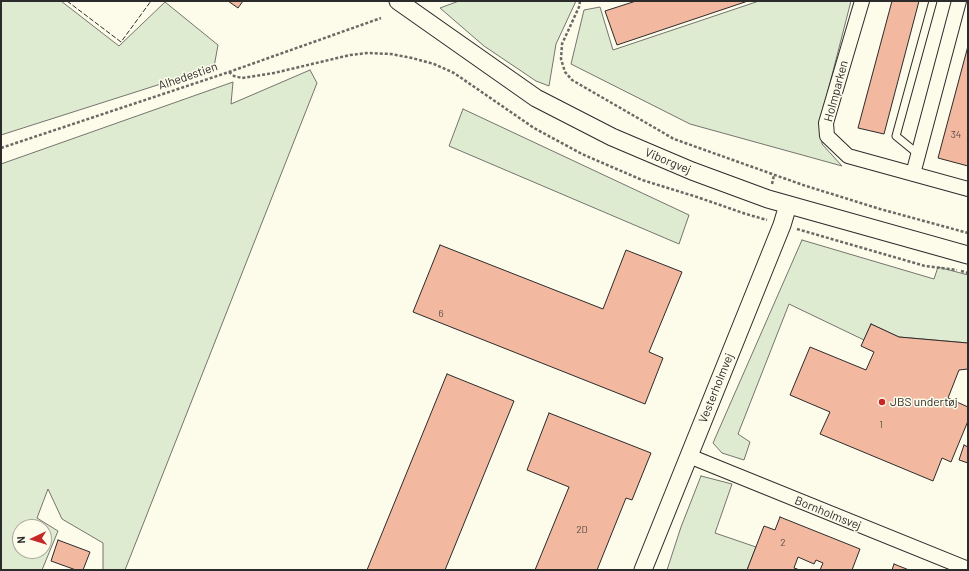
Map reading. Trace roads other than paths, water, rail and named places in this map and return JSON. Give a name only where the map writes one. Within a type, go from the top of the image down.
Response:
[{"type":"street","name":"Viborgvej","points":[[398,1],[536,98],[619,140],[692,171],[768,199],[968,255]]},
{"type":"street","name":"Holmparken","points":[[862,1],[826,123],[827,136],[848,156],[968,189]]},
{"type":"street","points":[[913,174],[958,1]]},
{"type":"street","name":"Vesterholmvej","points":[[643,570],[782,225],[788,205]]},
{"type":"street","name":"Bornholmsvej","points":[[689,456],[968,569]]},
{"type":"lane","points":[[918,154],[896,136],[933,1]]},
{"type":"place","name":"JBS undertøj","points":[[882,402]]}]
